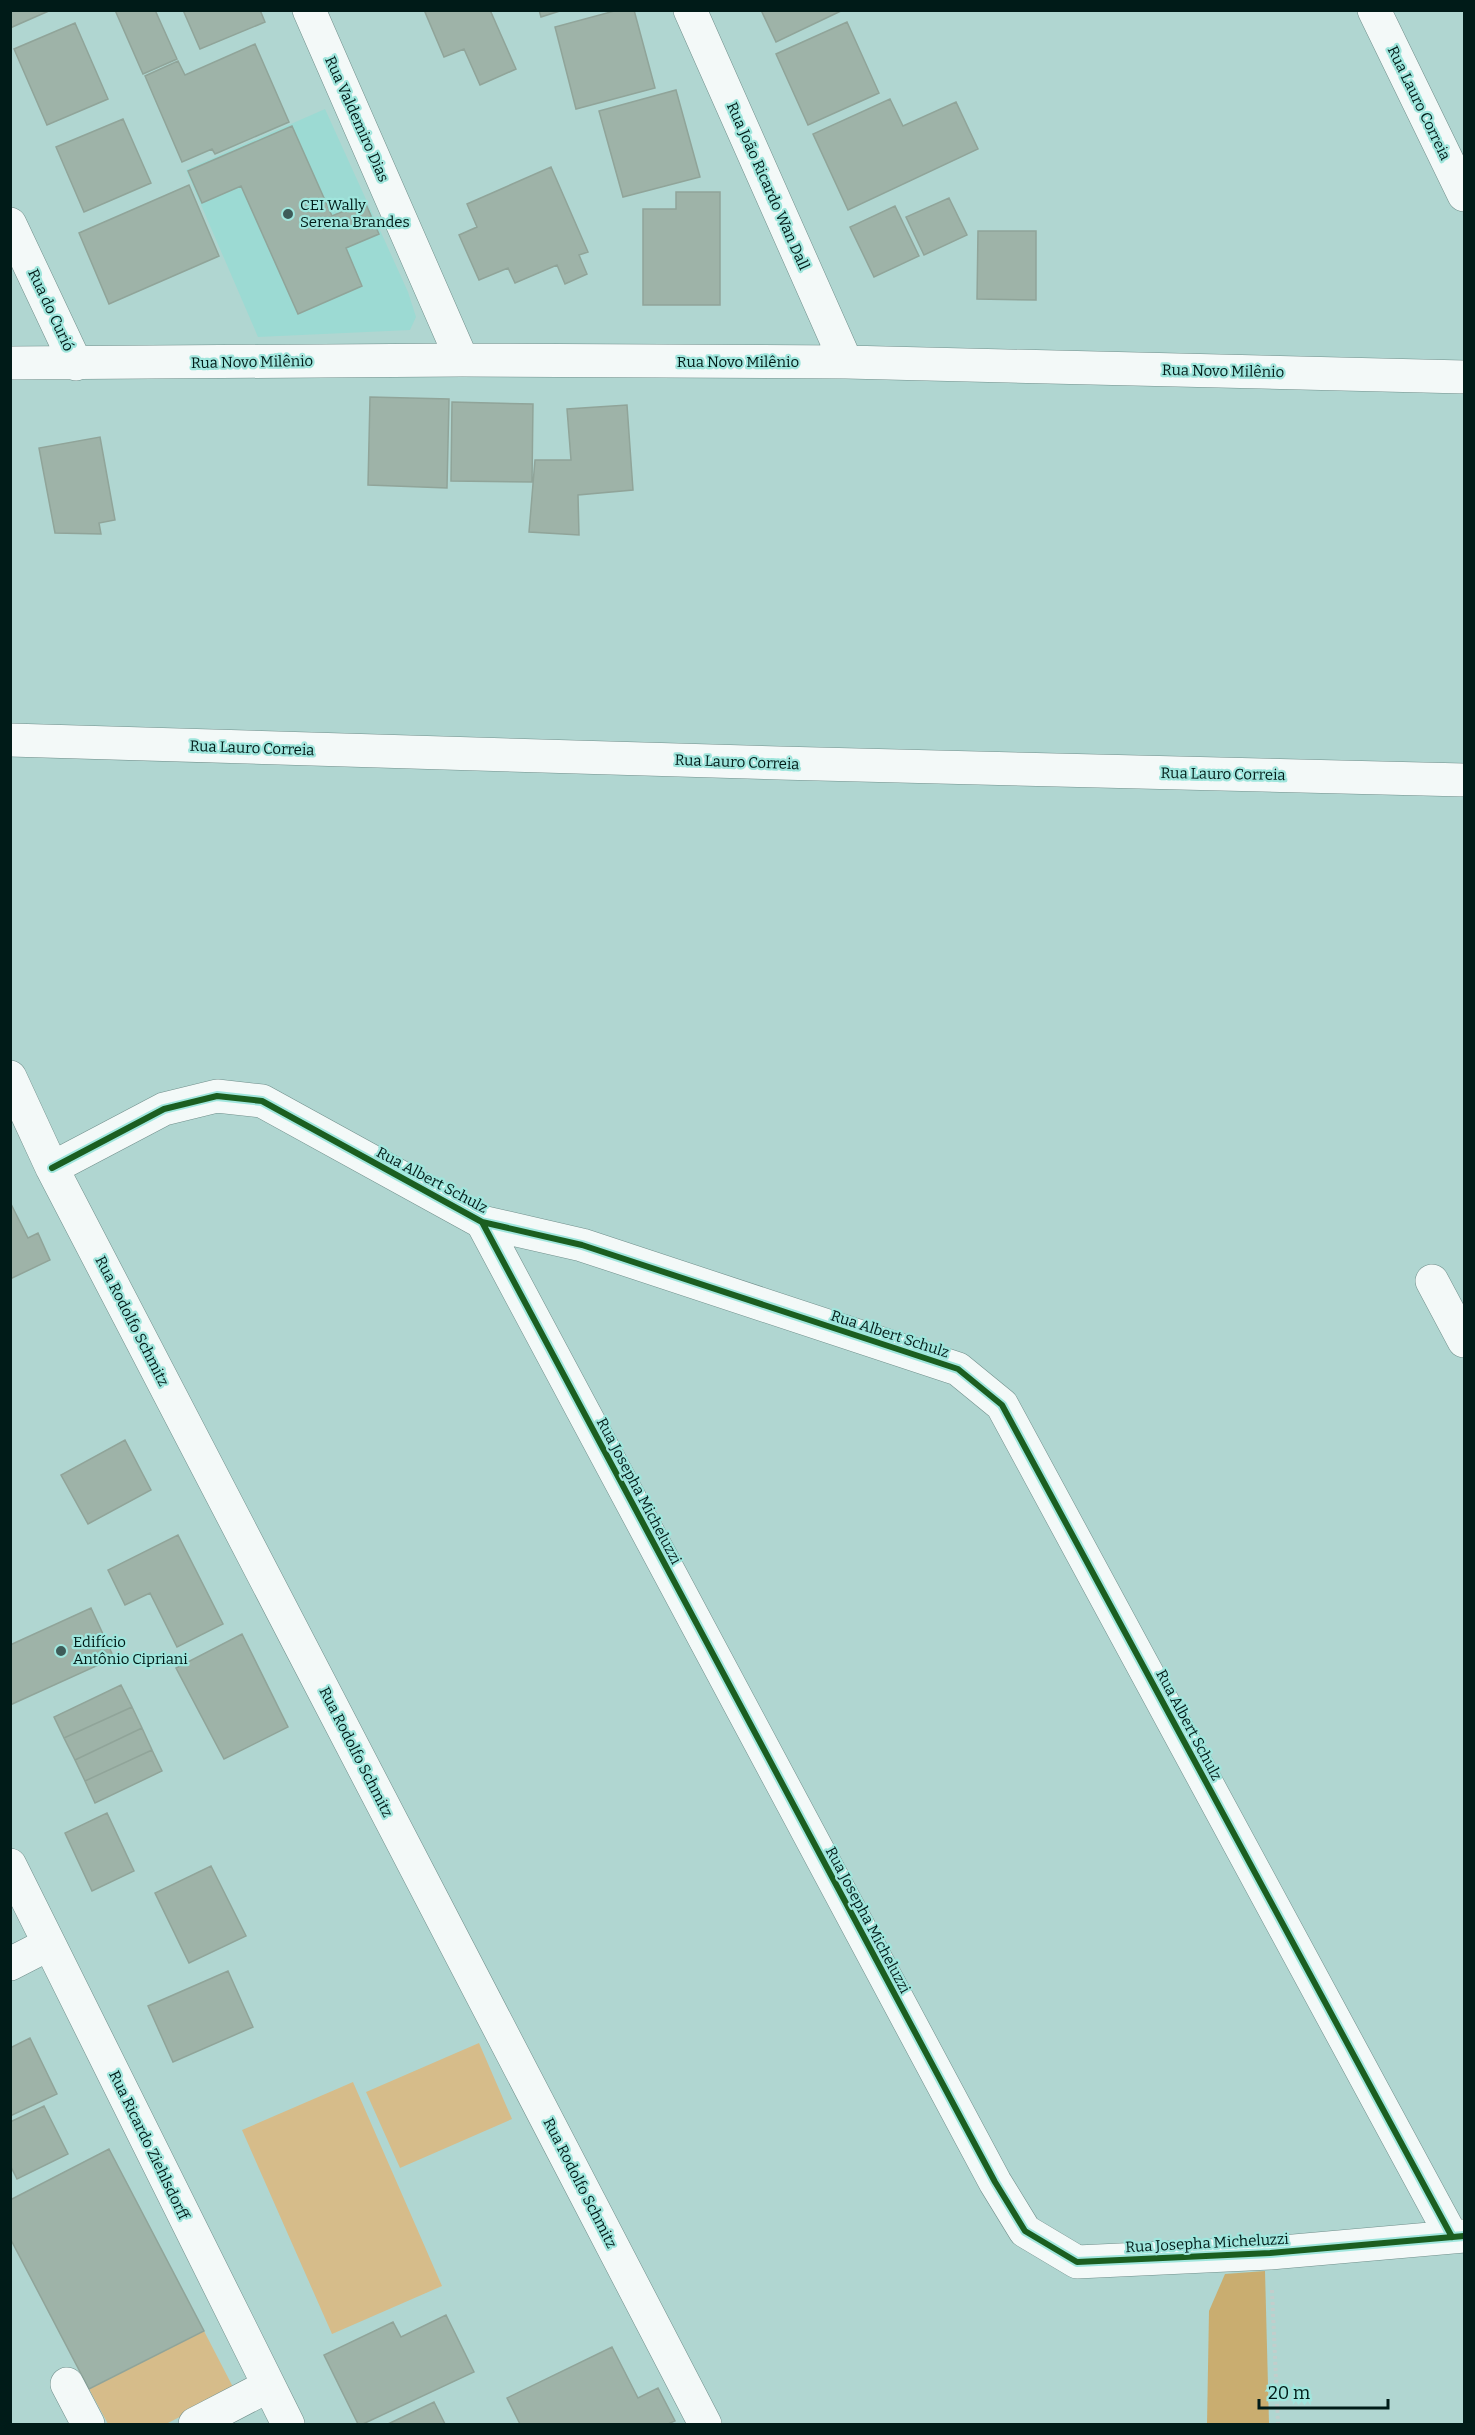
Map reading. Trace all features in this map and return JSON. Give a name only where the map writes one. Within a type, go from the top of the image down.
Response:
[{"type":"street","name":"Rua Valdemiro Dias","points":[[309,10],[462,360]]},
{"type":"street","name":"Rua João Ricardo Wan Dall","points":[[690,10],[846,362]]},
{"type":"street","name":"Rua Lauro Correia","points":[[1374,10],[1464,195]]},
{"type":"street","name":"Rua do Curió","points":[[10,224],[76,364]]},
{"type":"street","name":"Rua Novo Milênio","points":[[10,363],[462,360],[846,362],[1464,377]]},
{"type":"street","name":"Rua Lauro Correia","points":[[10,740],[756,763],[1464,780]]},
{"type":"street","name":"Rua Rodolfo Schmitz","points":[[10,1077],[52,1168],[705,2424]]},
{"type":"street","name":"Rua Albert Schulz","points":[[52,1168],[164,1109],[217,1096],[262,1101],[482,1222],[582,1245],[958,1369],[1002,1404],[1458,2237]]},
{"type":"street","name":"Rua Josepha Micheluzzi","points":[[482,1222],[995,2182],[1025,2231],[1077,2262],[1270,2253],[1458,2237]]},
{"type":"street","points":[[1432,1281],[1464,1341]]},
{"type":"street","name":"Rua Ricardo Ziehlsdorff","points":[[10,1865],[288,2424]]},
{"type":"street","points":[[10,1964],[49,1944]]},
{"type":"street","points":[[67,2384],[88,2424]]},
{"type":"street","points":[[195,2424],[268,2386]]},
{"type":"path","points":[[1270,2253],[1278,2424]]},
{"type":"shaded area","name":"CEI Wally Serena Brandes","points":[[325,109],[408,292],[416,317],[410,330],[258,337],[186,170]]},
{"type":"shaded area","points":[[479,2043],[512,2119],[400,2168],[366,2092]]},
{"type":"shaded area","points":[[353,2082],[442,2286],[332,2334],[242,2130]]},
{"type":"shaded area","points":[[1265,2271],[1269,2424],[1207,2424],[1209,2311],[1225,2274]]},
{"type":"shaded area","points":[[204,2331],[234,2389],[166,2424],[108,2424],[89,2389]]},
{"type":"building","points":[[10,10],[51,10],[10,28]]},
{"type":"building","points":[[115,10],[155,10],[177,59],[143,74]]},
{"type":"building","points":[[183,10],[260,10],[265,22],[200,49]]},
{"type":"building","points":[[429,10],[490,10],[516,69],[480,85],[464,49],[444,57],[425,12]]},
{"type":"building","points":[[539,10],[563,10],[541,17]]},
{"type":"building","points":[[618,10],[634,10],[655,88],[576,109],[555,27]]},
{"type":"building","points":[[761,10],[843,10],[776,42]]},
{"type":"building","points":[[847,22],[879,93],[808,125],[776,54]]},
{"type":"building","points":[[75,23],[108,99],[47,125],[14,49]]},
{"type":"building","points":[[255,44],[289,122],[215,154],[212,149],[182,162],[145,76],[178,61],[185,75]]},
{"type":"building","points":[[676,90],[700,177],[623,197],[599,111]]},
{"type":"building","points":[[890,99],[903,126],[956,102],[978,149],[848,210],[813,134]]},
{"type":"building","points":[[123,119],[151,183],[84,212],[56,147]]},
{"type":"building","points":[[292,126],[332,216],[365,202],[379,234],[346,248],[362,286],[298,314],[241,186],[202,203],[188,171]]},
{"type":"building","points":[[551,167],[588,252],[579,255],[587,274],[565,284],[557,265],[515,283],[508,268],[479,280],[459,235],[477,227],[467,204]]},
{"type":"building","points":[[189,185],[219,256],[109,304],[79,233]]},
{"type":"building","points":[[676,192],[720,192],[720,305],[643,305],[643,209],[676,209]]},
{"type":"building","points":[[949,198],[967,235],[924,255],[906,217]]},
{"type":"building","points":[[895,206],[919,256],[874,277],[850,227]]},
{"type":"building","points":[[978,231],[1036,231],[1036,300],[977,299]]},
{"type":"building","points":[[370,397],[449,399],[447,488],[368,485]]},
{"type":"building","points":[[452,402],[533,404],[532,482],[451,481]]},
{"type":"building","points":[[627,405],[633,490],[578,495],[579,535],[529,532],[535,460],[571,460],[567,409]]},
{"type":"building","points":[[100,437],[115,520],[99,523],[101,534],[55,533],[39,448]]},
{"type":"building","points":[[10,1202],[28,1238],[38,1233],[50,1260],[10,1279]]},
{"type":"building","points":[[125,1440],[151,1490],[88,1524],[61,1475]]},
{"type":"building","points":[[178,1535],[223,1624],[177,1647],[150,1593],[125,1605],[108,1570]]},
{"type":"building","name":"Edifício Antônio Cipriani","points":[[91,1608],[114,1658],[10,1705],[10,1645]]},
{"type":"building","points":[[242,1634],[288,1727],[224,1759],[176,1668]]},
{"type":"building","points":[[121,1685],[132,1707],[64,1738],[54,1717]]},
{"type":"building","points":[[132,1707],[142,1728],[75,1760],[64,1738]]},
{"type":"building","points":[[142,1728],[152,1750],[85,1781],[75,1760]]},
{"type":"building","points":[[152,1750],[162,1771],[95,1803],[85,1781]]},
{"type":"building","points":[[107,1813],[134,1871],[92,1891],[65,1833]]},
{"type":"building","points":[[211,1866],[246,1936],[189,1963],[155,1893]]},
{"type":"building","points":[[228,1971],[253,2027],[173,2062],[148,2006]]},
{"type":"building","points":[[30,2038],[57,2094],[10,2116],[10,2048]]},
{"type":"building","points":[[44,2106],[68,2154],[17,2179],[10,2165],[10,2122]]},
{"type":"building","points":[[109,2149],[204,2331],[89,2389],[10,2238],[10,2200]]},
{"type":"building","points":[[446,2315],[474,2372],[363,2424],[358,2424],[324,2355],[393,2322],[401,2337]]},
{"type":"building","points":[[612,2347],[638,2398],[658,2388],[675,2421],[668,2424],[520,2424],[507,2398]]},
{"type":"building","points":[[434,2402],[445,2424],[388,2424]]},
{"type":"cycle path","points":[[52,1168],[164,1109],[217,1096],[262,1101],[482,1222],[582,1245],[958,1369],[1002,1405],[1452,2237]]},
{"type":"cycle path","points":[[482,1222],[995,2182],[1025,2231],[1077,2262],[1270,2253],[1464,2236]]},
{"type":"place","name":"CEI Wally Serena Brandes","points":[[288,214]]},
{"type":"place","name":"Edifício Antônio Cipriani","points":[[61,1651]]}]
